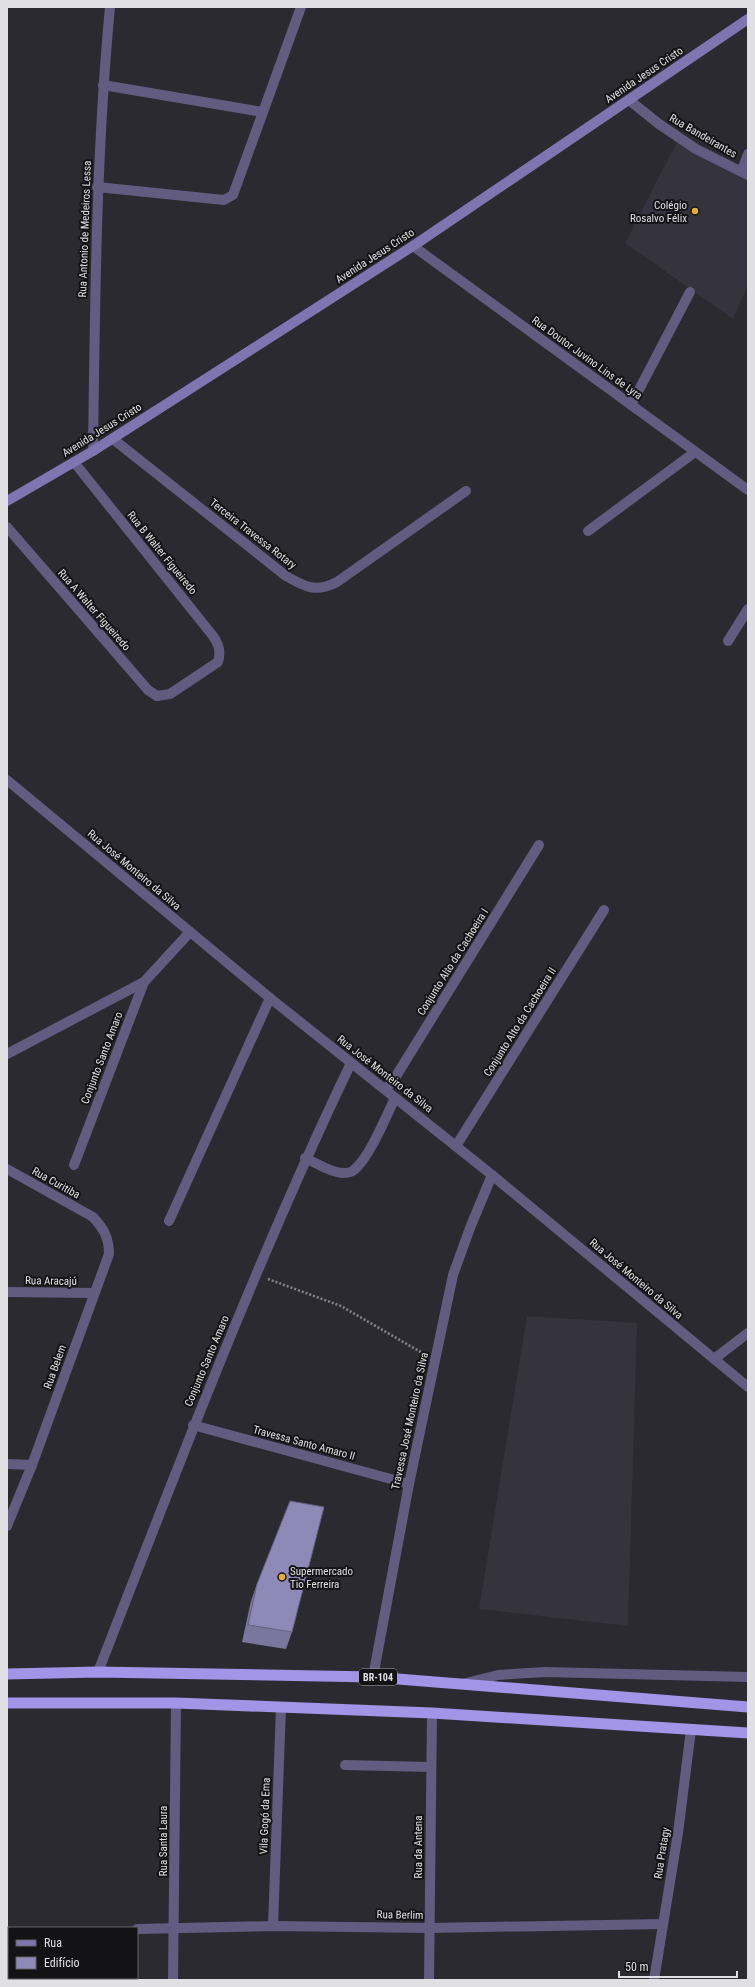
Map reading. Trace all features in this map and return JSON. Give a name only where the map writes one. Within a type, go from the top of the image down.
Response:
[{"type":"highway","name":"BR-104","points":[[7,1674],[98,1672],[373,1677],[748,1707]]},
{"type":"highway","points":[[7,1703],[176,1703],[432,1713],[748,1733]]},
{"type":"main road","name":"Avenida Jesus Cristo","points":[[7,501],[113,439],[413,246],[748,19]]},
{"type":"street","name":"Rua Antonio de Medeiros Lessa","points":[[93,451],[98,187],[103,85],[110,7]]},
{"type":"street","points":[[98,187],[224,200],[232,195],[235,191],[301,7]]},
{"type":"street","points":[[103,85],[263,112]]},
{"type":"street","name":"Rua Bandeirantes","points":[[629,100],[659,124],[696,149],[744,173]]},
{"type":"street","name":"Rua Doutor Juvino Lins de Lyra","points":[[413,246],[748,490]]},
{"type":"street","points":[[631,405],[690,292]]},
{"type":"street","name":"Terceira Travessa Rotary","points":[[113,439],[286,576],[310,588],[327,587],[337,582],[466,491]]},
{"type":"street","points":[[588,531],[695,452]]},
{"type":"street","name":"Rua B Walter Figueiredo","points":[[74,462],[219,645],[220,654],[218,662],[170,694]]},
{"type":"street","name":"Rua A Walter Figueiredo","points":[[7,527],[148,690],[158,696],[170,694]]},
{"type":"street","points":[[728,641],[748,609]]},
{"type":"street","name":"Rua José Monteiro da Silva","points":[[7,780],[270,998],[492,1175],[748,1388]]},
{"type":"street","name":"Conjunto Alto da Cachoeira I","points":[[385,1090],[393,1081],[539,845]]},
{"type":"street","name":"Conjunto Alto da Cachoeira II","points":[[456,1146],[604,910]]},
{"type":"street","name":"Conjunto Santo Amaro","points":[[7,1054],[144,982],[190,932]]},
{"type":"street","name":"Conjunto Santo Amaro","points":[[74,1165],[144,982]]},
{"type":"street","points":[[169,1221],[270,998]]},
{"type":"street","name":"Conjunto Santo Amaro","points":[[98,1672],[193,1425],[305,1158],[351,1063]]},
{"type":"street","points":[[305,1158],[331,1170],[343,1173],[352,1172],[360,1164],[395,1098]]},
{"type":"street","name":"Rua Curitiba","points":[[7,1169],[93,1218]]},
{"type":"street","name":"Travessa José Monteiro da Silva","points":[[373,1677],[409,1484],[434,1360],[454,1275],[470,1228],[492,1175]]},
{"type":"street","name":"Rua Belem","points":[[7,1526],[32,1465],[109,1254],[109,1243],[101,1226],[93,1218]]},
{"type":"street","name":"Rua Aracajú","points":[[7,1292],[94,1293]]},
{"type":"street","points":[[714,1359],[748,1333]]},
{"type":"street","name":"Travessa Santo Amaro II","points":[[193,1425],[409,1484]]},
{"type":"street","points":[[7,1464],[32,1465]]},
{"type":"street","points":[[462,1684],[498,1675],[545,1672],[748,1677]]},
{"type":"street","name":"Rua Santa Laura","points":[[173,1980],[176,1703]]},
{"type":"street","name":"Vila Gogó da Ema","points":[[273,1926],[281,1707]]},
{"type":"street","name":"Rua da Antena","points":[[429,1980],[430,1767],[432,1713]]},
{"type":"street","name":"Rua Pratagy","points":[[654,1980],[678,1833],[691,1730]]},
{"type":"street","points":[[345,1765],[430,1767]]},
{"type":"street","name":"Rua Berlim","points":[[138,1929],[273,1926],[429,1928],[662,1924]]},
{"type":"lane","points":[[744,173],[748,153]]},
{"type":"path","points":[[256,1274],[340,1306],[434,1360]]},
{"type":"shaded area","name":"Colégio Rosalvo Félix","points":[[677,142],[748,178],[748,285],[733,319],[625,243]]},
{"type":"shaded area","points":[[527,1316],[637,1323],[628,1626],[479,1609]]},
{"type":"building","name":"Supermercado Tio Ferreira","points":[[290,1501],[324,1507],[292,1632],[248,1625],[257,1584]]},
{"type":"place","name":"Colégio Rosalvo Félix","points":[[695,211]]},
{"type":"place","name":"Supermercado Tio Ferreira","points":[[282,1577]]}]
